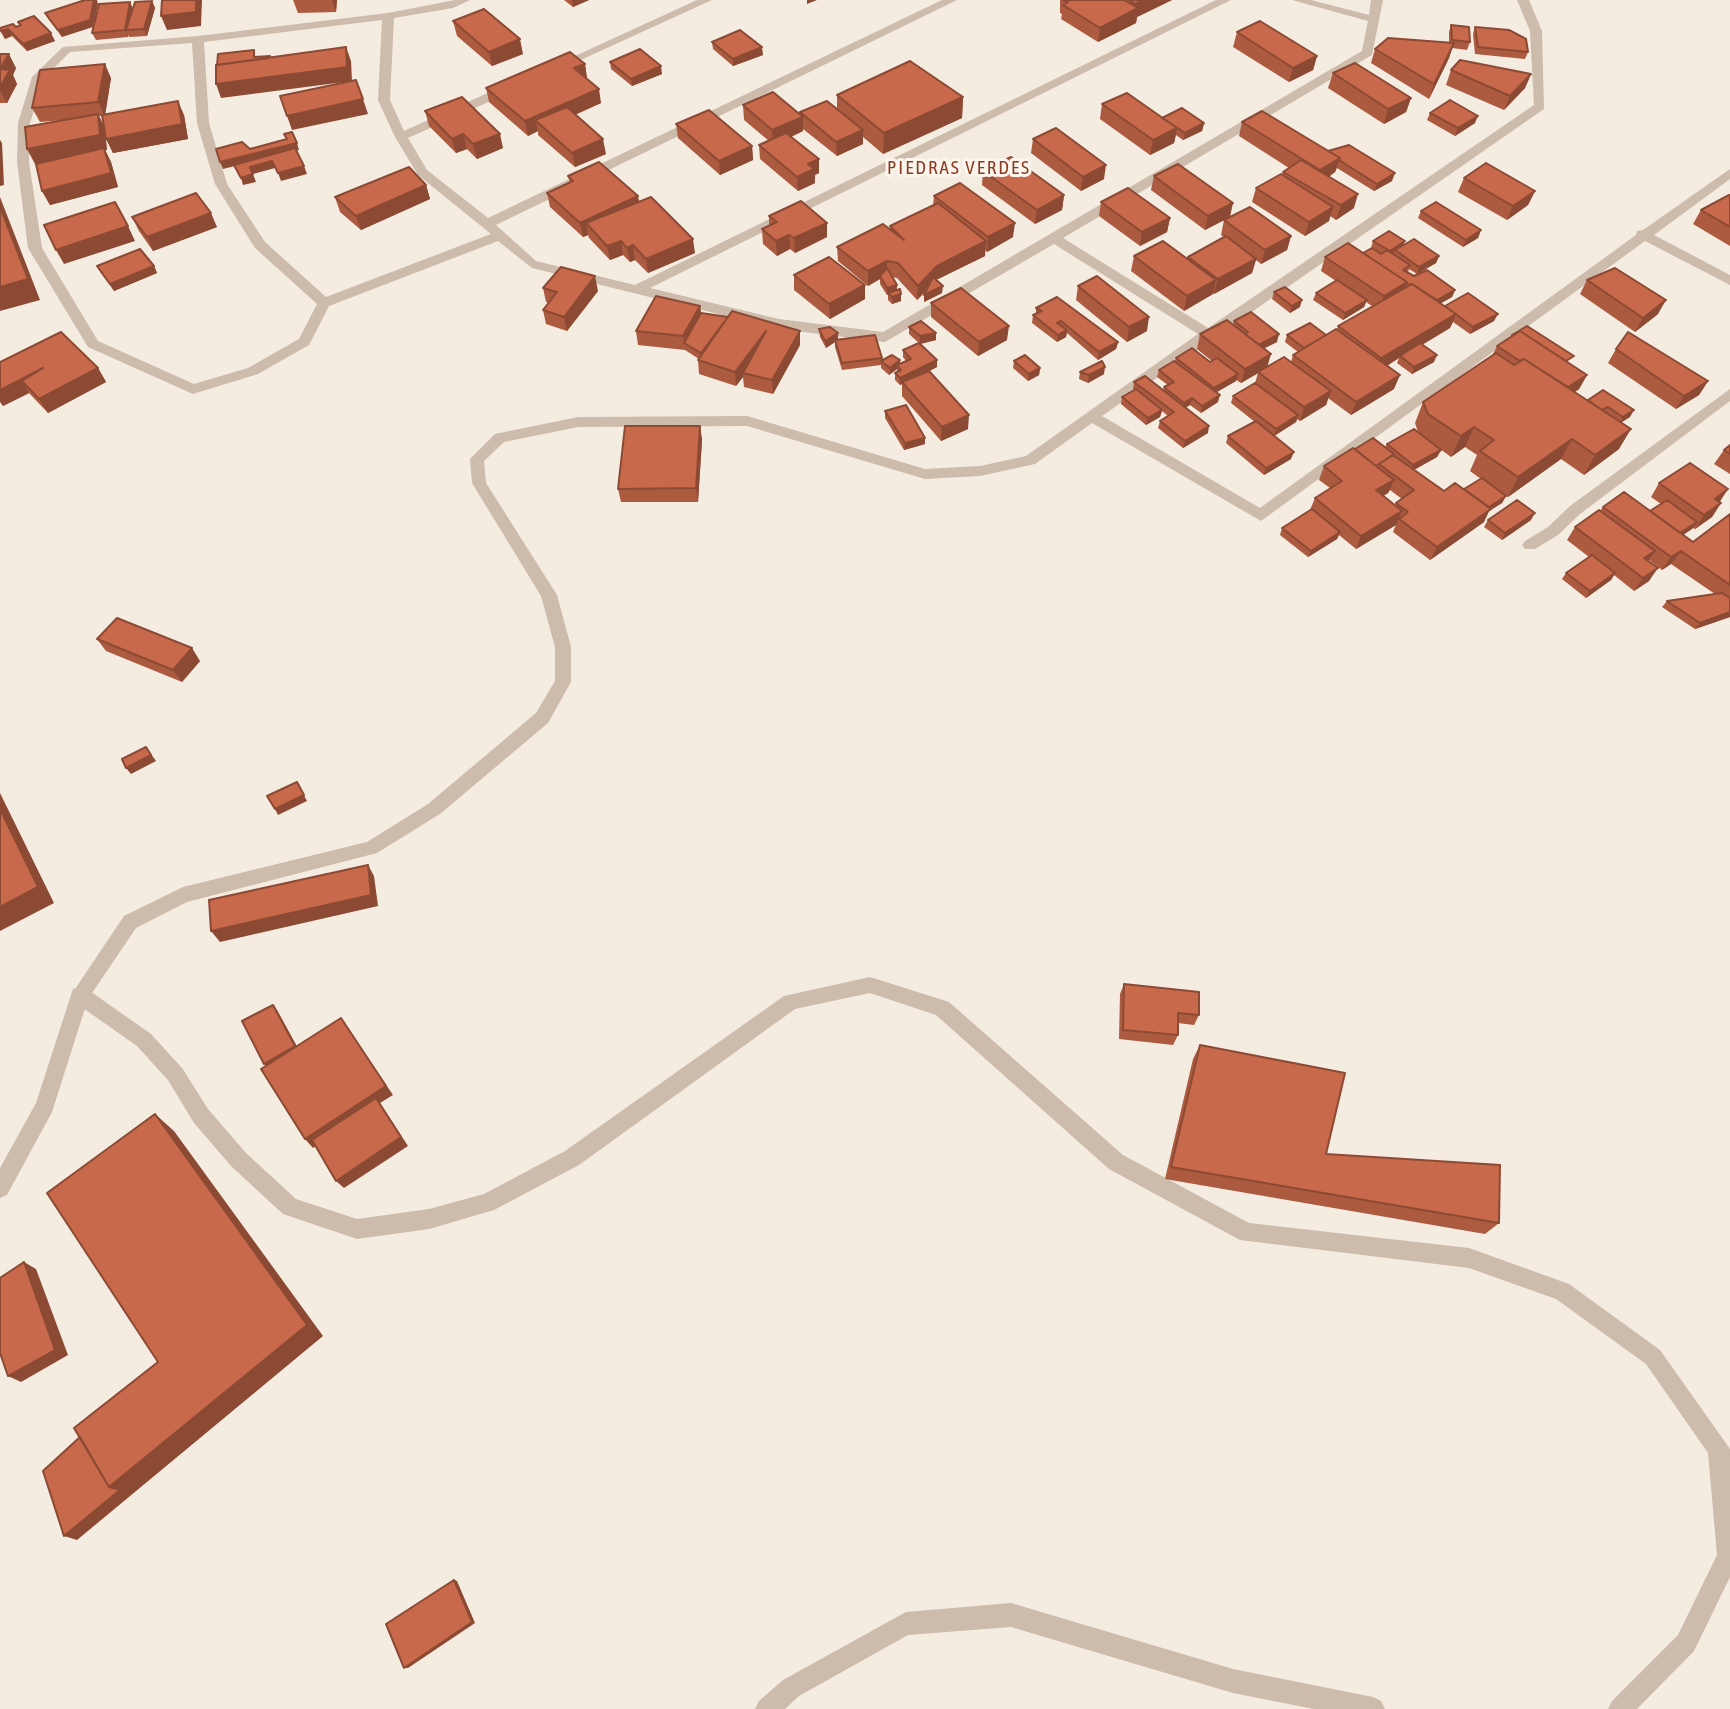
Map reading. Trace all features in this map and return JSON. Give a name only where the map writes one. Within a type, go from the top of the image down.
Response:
[{"type":"street","points":[[464,0],[453,5],[388,16],[198,39],[67,49],[38,77],[24,123],[23,162],[35,248],[93,344],[193,389],[253,371],[304,342],[324,303],[502,235]]},
{"type":"street","points":[[541,74],[706,0]]},
{"type":"street","points":[[485,225],[951,0]]},
{"type":"street","points":[[635,290],[1225,0]]},
{"type":"street","points":[[1298,0],[1372,19]]},
{"type":"street","points":[[388,16],[384,100],[401,137],[422,172],[467,206],[485,225],[502,235],[532,264],[779,324],[885,337],[1368,53],[1377,0]]},
{"type":"street","points":[[0,1188],[45,1106],[80,995],[130,922],[183,895],[371,848],[434,809],[542,718],[564,682],[564,647],[549,595],[479,484],[477,459],[500,438],[578,422],[747,421],[925,474],[981,471],[1030,460],[1540,106],[1536,31],[1523,0]]},
{"type":"street","points":[[198,39],[203,123],[220,184],[260,245],[324,303]]},
{"type":"street","points":[[401,137],[515,86]]},
{"type":"street","points":[[1090,416],[1261,515],[1642,234],[1730,173]]},
{"type":"street","points":[[1642,234],[1730,281]]},
{"type":"street","points":[[1054,238],[1208,334]]},
{"type":"street","points":[[1530,545],[1553,531],[1575,510],[1730,394]]},
{"type":"street","points":[[80,995],[144,1040],[175,1074],[201,1116],[239,1160],[290,1207],[357,1229],[429,1219],[487,1203],[572,1158],[791,1002],[870,985],[942,1008],[1116,1162],[1247,1234],[1469,1258],[1562,1291],[1653,1357],[1719,1449],[1728,1556],[1685,1643],[1619,1709]]},
{"type":"street","points":[[767,1709],[791,1688],[906,1624],[1010,1615],[1233,1681],[1373,1709]]},
{"type":"building","points":[[85,0],[94,0],[90,20],[58,30],[45,13]]},
{"type":"building","points":[[162,0],[196,0],[196,12],[161,16]]},
{"type":"building","points":[[1063,0],[1124,0],[1138,8],[1100,28],[1063,5],[1068,2]]},
{"type":"building","points":[[152,1],[144,29],[126,30],[135,2]]},
{"type":"building","points":[[130,2],[125,30],[92,33],[99,4]]},
{"type":"building","points":[[484,9],[520,39],[489,52],[453,21]]},
{"type":"building","points":[[34,16],[51,33],[23,44],[8,29],[0,30],[13,24],[16,27],[21,25],[18,22]]},
{"type":"building","points":[[1260,21],[1317,56],[1293,68],[1237,32]]},
{"type":"building","points":[[1451,25],[1469,27],[1470,42],[1452,40]]},
{"type":"building","points":[[1475,27],[1509,30],[1526,39],[1528,52],[1478,47]]},
{"type":"building","points":[[740,30],[762,47],[733,59],[712,42]]},
{"type":"building","points":[[1388,38],[1454,43],[1434,84],[1375,49]]},
{"type":"building","points":[[346,47],[347,67],[216,84],[216,65]]},
{"type":"building","points":[[640,49],[661,66],[631,79],[610,62]]},
{"type":"building","points":[[254,50],[254,57],[270,56],[217,65],[218,54]]},
{"type":"building","points":[[570,52],[585,64],[574,68],[599,89],[525,121],[486,88]]},
{"type":"building","points":[[0,54],[9,54],[0,69]]},
{"type":"building","points":[[1460,60],[1531,74],[1510,96],[1451,70]]},
{"type":"building","points":[[910,61],[963,97],[884,133],[837,95]]},
{"type":"building","points":[[1355,63],[1411,98],[1388,109],[1333,73]]},
{"type":"building","points":[[105,64],[98,102],[32,108],[40,70]]},
{"type":"building","points":[[0,69],[10,70],[0,87]]},
{"type":"building","points":[[356,80],[363,99],[287,116],[280,96]]},
{"type":"building","points":[[773,92],[803,117],[772,130],[743,105]]},
{"type":"building","points":[[1127,93],[1177,128],[1153,140],[1102,104]]},
{"type":"building","points":[[462,97],[500,134],[473,144],[463,134],[452,139],[425,111]]},
{"type":"building","points":[[1450,100],[1478,116],[1458,128],[1430,113]]},
{"type":"building","points":[[178,101],[182,124],[106,139],[102,115]]},
{"type":"building","points":[[827,101],[863,130],[836,142],[800,112]]},
{"type":"building","points":[[567,107],[603,139],[572,153],[535,120]]},
{"type":"building","points":[[1182,108],[1204,123],[1185,133],[1162,118]]},
{"type":"building","points":[[709,110],[752,146],[719,161],[676,124]]},
{"type":"building","points":[[1262,111],[1340,158],[1320,170],[1242,122]]},
{"type":"building","points":[[98,114],[100,135],[27,149],[25,127]]},
{"type":"building","points":[[1056,128],[1106,165],[1083,177],[1033,139]]},
{"type":"building","points":[[292,132],[297,143],[220,162],[216,149],[242,142],[250,149],[287,139],[284,134]]},
{"type":"building","points":[[786,133],[819,159],[808,164],[814,169],[797,177],[759,145]]},
{"type":"building","points":[[1349,145],[1395,173],[1377,184],[1328,151]]},
{"type":"building","points":[[104,148],[111,173],[42,191],[36,164]]},
{"type":"building","points":[[295,148],[304,166],[278,173],[272,161],[250,167],[253,174],[241,178],[234,165]]},
{"type":"building","points":[[1011,157],[1064,195],[1037,210],[983,171]]},
{"type":"building","points":[[1301,160],[1358,194],[1341,205],[1283,172]]},
{"type":"building","points":[[599,162],[638,196],[580,223],[547,193],[573,181],[568,176]]},
{"type":"building","points":[[1486,163],[1535,191],[1513,206],[1464,178]]},
{"type":"building","points":[[1178,164],[1233,203],[1208,216],[1154,176]]},
{"type":"building","points":[[409,167],[426,185],[356,216],[335,197]]},
{"type":"building","points":[[1281,174],[1333,207],[1309,222],[1256,188]]},
{"type":"building","points":[[960,183],[1015,223],[988,237],[934,196]]},
{"type":"building","points":[[1128,188],[1170,218],[1142,232],[1101,202]]},
{"type":"building","points":[[196,193],[211,213],[147,237],[132,217]]},
{"type":"building","points":[[1730,195],[1730,227],[1701,210]]},
{"type":"building","points":[[651,197],[693,239],[646,259],[633,245],[627,248],[621,241],[607,246],[586,223]]},
{"type":"building","points":[[801,201],[827,223],[794,238],[789,235],[776,241],[762,229],[777,222],[769,216]]},
{"type":"building","points":[[115,202],[128,226],[56,250],[44,225]]},
{"type":"building","points":[[1436,202],[1481,230],[1466,240],[1421,211]]},
{"type":"building","points":[[938,203],[986,241],[937,266],[918,286],[898,263],[887,261],[868,271],[837,247],[883,224],[904,240],[890,226]]},
{"type":"building","points":[[0,207],[28,279],[0,287]]},
{"type":"building","points":[[1250,207],[1291,236],[1265,250],[1224,220]]},
{"type":"building","points":[[1389,231],[1405,241],[1390,251],[1373,241]]},
{"type":"building","points":[[1226,236],[1256,259],[1218,279],[1188,257]]},
{"type":"building","points":[[1414,239],[1439,256],[1419,267],[1395,250]]},
{"type":"building","points":[[1163,241],[1216,280],[1187,296],[1134,256]]},
{"type":"building","points":[[1348,243],[1407,282],[1384,296],[1325,257]]},
{"type":"building","points":[[1372,248],[1381,254],[1387,250],[1410,265],[1403,270],[1414,276],[1427,270],[1455,290],[1437,300],[1412,284],[1409,285],[1363,253]]},
{"type":"building","points":[[140,249],[154,266],[110,284],[97,266]]},
{"type":"building","points":[[829,257],[865,285],[829,304],[794,275]]},
{"type":"building","points":[[561,267],[595,276],[564,317],[543,310],[557,292],[543,288]]},
{"type":"building","points":[[887,268],[897,285],[887,288],[880,276]]},
{"type":"building","points":[[1615,268],[1666,300],[1643,318],[1587,280]]},
{"type":"building","points":[[1097,276],[1149,317],[1129,327],[1078,286]]},
{"type":"building","points":[[933,277],[943,286],[924,295]]},
{"type":"building","points":[[1337,280],[1367,300],[1345,313],[1316,293]]},
{"type":"building","points":[[1412,284],[1456,314],[1381,358],[1338,326]]},
{"type":"building","points":[[1285,287],[1302,300],[1292,306],[1274,292]]},
{"type":"building","points":[[961,288],[1009,326],[979,342],[931,303]]},
{"type":"building","points":[[900,289],[901,294],[892,297],[888,293]]},
{"type":"building","points":[[1468,293],[1498,314],[1473,327],[1445,306]]},
{"type":"building","points":[[656,296],[700,306],[683,336],[636,331]]},
{"type":"building","points":[[1057,297],[1118,342],[1099,352],[1061,321],[1057,323],[1067,330],[1058,335],[1033,315],[1042,311],[1036,308]]},
{"type":"building","points":[[732,311],[800,331],[772,380],[743,373],[766,331],[735,372],[698,360]]},
{"type":"building","points":[[1251,312],[1279,334],[1259,345],[1245,334],[1248,332],[1234,321]]},
{"type":"building","points":[[701,313],[728,317],[701,353],[684,343]]},
{"type":"building","points":[[1227,320],[1271,354],[1245,369],[1200,334]]},
{"type":"building","points":[[921,321],[936,333],[920,336],[909,327]]},
{"type":"building","points":[[1310,323],[1326,335],[1304,348],[1287,335]]},
{"type":"building","points":[[1527,326],[1574,356],[1566,361],[1520,331],[1512,335]]},
{"type":"building","points":[[830,327],[838,333],[825,341],[819,329]]},
{"type":"building","points":[[1336,329],[1400,375],[1356,402],[1293,355]]},
{"type":"building","points":[[1520,331],[1587,375],[1568,387],[1524,359],[1520,361],[1497,346]]},
{"type":"building","points":[[61,332],[98,368],[39,399],[22,381],[43,368],[0,390],[0,362]]},
{"type":"building","points":[[1628,332],[1708,381],[1684,396],[1616,349]]},
{"type":"building","points":[[875,335],[882,358],[842,363],[835,340]]},
{"type":"building","points":[[919,343],[937,360],[900,378],[895,373],[901,370],[897,365],[911,359],[903,350]]},
{"type":"building","points":[[1420,343],[1437,355],[1414,367],[1400,356]]},
{"type":"building","points":[[1192,348],[1210,362],[1217,358],[1238,374],[1214,388],[1176,358]]},
{"type":"building","points":[[1496,353],[1514,365],[1524,359],[1631,429],[1595,455],[1572,439],[1518,477],[1480,451],[1494,440],[1474,427],[1461,436],[1428,414],[1423,402]]},
{"type":"building","points":[[892,355],[900,360],[890,368],[881,361]]},
{"type":"building","points":[[1025,355],[1040,368],[1029,374],[1014,361]]},
{"type":"building","points":[[1284,357],[1331,391],[1304,407],[1258,372]]},
{"type":"building","points":[[1102,361],[1105,367],[1089,375],[1080,372]]},
{"type":"building","points":[[1174,361],[1220,395],[1202,406],[1192,398],[1184,403],[1164,387],[1174,382],[1159,370]]},
{"type":"building","points":[[929,371],[969,415],[942,427],[902,382]]},
{"type":"building","points":[[1145,376],[1209,426],[1185,441],[1160,421],[1174,412],[1134,382]]},
{"type":"building","points":[[1255,383],[1298,415],[1276,429],[1233,396]]},
{"type":"building","points":[[1136,389],[1162,410],[1148,418],[1122,397]]},
{"type":"building","points":[[1603,390],[1634,410],[1623,417],[1608,407],[1602,410],[1588,400]]},
{"type":"building","points":[[906,405],[925,438],[905,443],[885,411]]},
{"type":"building","points":[[1256,421],[1294,452],[1266,468],[1228,436]]},
{"type":"building","points":[[625,426],[700,426],[696,488],[618,489]]},
{"type":"building","points":[[1414,429],[1441,450],[1413,465],[1387,444]]},
{"type":"building","points":[[1373,438],[1394,454],[1376,466],[1355,449]]},
{"type":"building","points":[[1353,448],[1394,480],[1376,490],[1402,511],[1361,536],[1315,498],[1342,481],[1324,466]]},
{"type":"building","points":[[1393,455],[1444,491],[1455,483],[1491,509],[1437,547],[1399,519],[1408,512],[1396,503],[1414,490],[1379,464]]},
{"type":"building","points":[[1690,463],[1728,489],[1715,499],[1721,503],[1704,515],[1659,483]]},
{"type":"building","points":[[1482,478],[1506,496],[1489,507],[1464,489]]},
{"type":"building","points":[[1624,492],[1693,542],[1730,514],[1730,585],[1681,551],[1671,557],[1603,507]]},
{"type":"building","points":[[1517,500],[1535,513],[1505,533],[1488,520]]},
{"type":"building","points":[[1667,500],[1697,522],[1680,533],[1650,511]]},
{"type":"building","points":[[1312,509],[1340,532],[1311,551],[1282,528]]},
{"type":"building","points":[[1599,510],[1655,551],[1644,558],[1658,568],[1643,578],[1575,527]]},
{"type":"building","points":[[1592,555],[1615,573],[1590,591],[1566,573]]},
{"type":"building","points":[[1722,593],[1730,598],[1730,612],[1700,623],[1667,601]]},
{"type":"building","points":[[117,618],[192,648],[173,670],[97,639]]},
{"type":"building","points":[[146,747],[151,755],[126,768],[122,759]]},
{"type":"building","points":[[297,782],[304,795],[275,809],[267,796]]},
{"type":"building","points":[[0,809],[38,887],[0,907]]},
{"type":"building","points":[[368,865],[371,895],[211,931],[209,900]]},
{"type":"building","points":[[1124,984],[1199,992],[1199,1015],[1178,1013],[1178,1035],[1123,1030]]},
{"type":"building","points":[[273,1005],[295,1046],[264,1064],[242,1021]]},
{"type":"building","points":[[341,1018],[386,1086],[305,1139],[261,1069]]},
{"type":"building","points":[[1200,1045],[1345,1073],[1326,1154],[1500,1165],[1499,1223],[1171,1167]]},
{"type":"building","points":[[376,1098],[401,1137],[336,1181],[312,1140]]},
{"type":"building","points":[[155,1114],[307,1325],[109,1487],[74,1428],[158,1362],[47,1193]]},
{"type":"building","points":[[24,1262],[55,1350],[8,1376],[0,1353],[0,1278]]},
{"type":"building","points":[[80,1437],[109,1487],[120,1490],[64,1536],[43,1471]]},
{"type":"building","points":[[454,1580],[472,1622],[404,1668],[386,1624]]},
{"type":"district","name":"PIEDRAS VERDES","points":[[959,168]]}]
